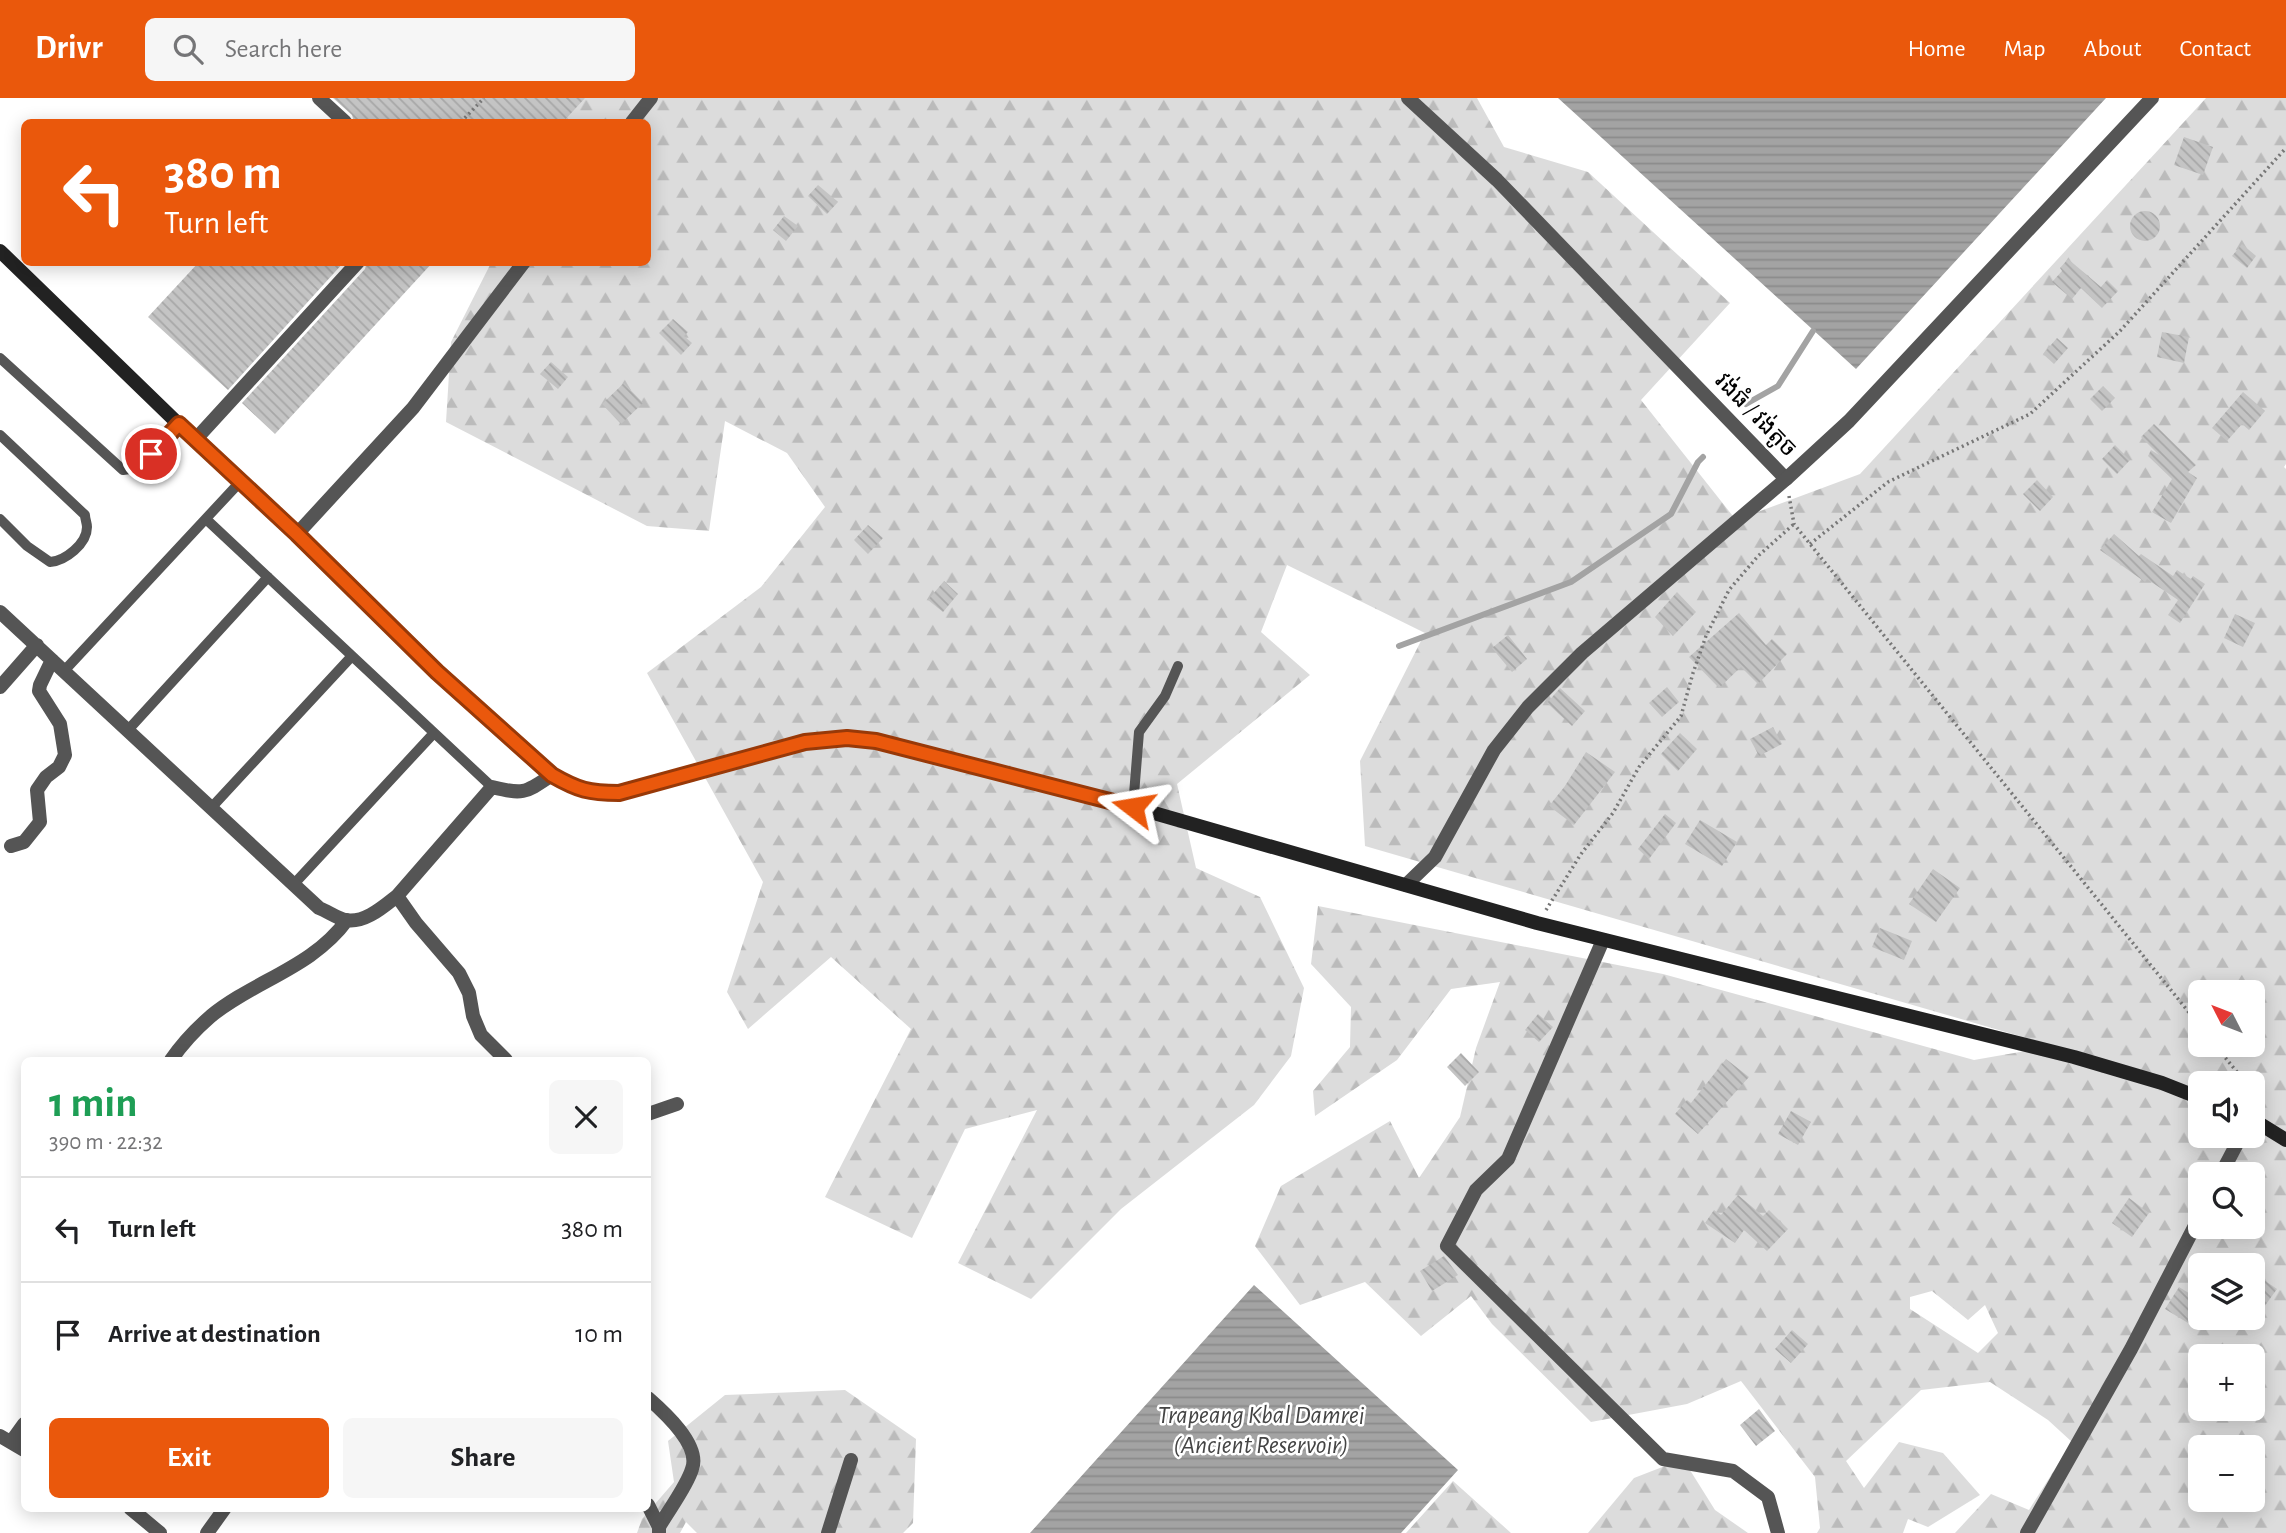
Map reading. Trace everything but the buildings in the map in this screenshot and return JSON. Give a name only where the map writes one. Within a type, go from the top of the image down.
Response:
[{"type":"main road","points":[[0,251],[195,440],[297,534],[437,672],[552,775],[570,786],[590,792],[619,793],[805,742],[847,738],[876,741],[1133,807],[1537,923],[2074,1056],[2188,1093]]},
{"type":"main road","points":[[2265,1127],[2286,1140]]},
{"type":"street","points":[[318,98],[342,119]]},
{"type":"street","points":[[634,119],[651,98]]},
{"type":"street","name":"វង់ធំ / វង់តូច","points":[[1408,98],[1497,180],[1786,479],[1849,421],[2152,98]]},
{"type":"street","points":[[195,440],[354,266]]},
{"type":"street","points":[[297,534],[413,408],[521,266]]},
{"type":"street","points":[[1406,885],[1435,857],[1494,750],[1528,707],[1582,653],[1786,479]]},
{"type":"street","points":[[0,611],[319,908],[347,920],[365,918],[397,896],[492,787],[517,794],[531,789],[552,775]]},
{"type":"street","points":[[0,687],[37,645]]},
{"type":"street","points":[[11,846],[23,842],[40,821],[37,790],[46,777],[60,767],[65,755],[60,724],[39,691],[52,660]]},
{"type":"street","points":[[397,896],[416,923],[459,973],[469,993],[472,1016],[481,1035],[503,1057]]},
{"type":"street","points":[[173,1057],[211,1016],[310,958],[335,936],[347,920]]},
{"type":"street","points":[[1603,940],[1508,1159],[1476,1191],[1447,1246],[1663,1460],[1733,1471],[1768,1497],[1778,1533]]},
{"type":"street","points":[[651,1113],[677,1104]]},
{"type":"street","points":[[2027,1533],[2132,1349],[2188,1239]]},
{"type":"street","points":[[651,1401],[673,1420],[693,1453],[693,1468],[659,1530]]},
{"type":"street","points":[[21,1426],[6,1439],[21,1448]]},
{"type":"street","points":[[828,1533],[850,1460]]},
{"type":"street","points":[[136,1512],[160,1533]]},
{"type":"street","points":[[207,1533],[222,1512]]},
{"type":"street","points":[[651,1512],[659,1530]]},
{"type":"lane","points":[[0,358],[123,470],[138,468],[179,424]]},
{"type":"lane","points":[[0,435],[85,515],[88,529],[70,554],[60,561],[50,562],[27,546],[0,519]]},
{"type":"lane","points":[[64,671],[240,482]]},
{"type":"lane","points":[[207,520],[492,787]]},
{"type":"lane","points":[[128,730],[268,578]]},
{"type":"lane","points":[[211,808],[352,656]]},
{"type":"lane","points":[[1133,807],[1139,732],[1165,696],[1178,666]]},
{"type":"lane","points":[[294,884],[434,733]]},
{"type":"path","points":[[464,119],[484,98]]},
{"type":"path","points":[[1810,544],[1888,482],[2030,414],[2120,331],[2286,148]]},
{"type":"path","points":[[1786,479],[1794,524],[2188,1011]]},
{"type":"path","points":[[1537,923],[1581,854],[1613,813],[1639,767],[1681,716],[1706,636],[1729,590],[1758,556],[1794,524]]},
{"type":"path","points":[[2225,1057],[2236,1071]]},
{"type":"green space","points":[[557,98],[1477,98],[1504,147],[1588,172],[1730,303],[1641,400],[1736,520],[1860,474],[2206,98],[2286,98],[2286,1533],[1955,1533],[1991,1494],[2029,1510],[2072,1442],[2048,1420],[1990,1382],[1921,1390],[1846,1461],[1864,1488],[1899,1442],[1943,1453],[1980,1495],[1928,1527],[1908,1519],[1903,1533],[1817,1533],[1820,1528],[1815,1477],[1741,1381],[1687,1404],[1591,1422],[1492,1324],[1471,1296],[1421,1336],[1365,1282],[1300,1305],[1255,1246],[1281,1186],[1390,1121],[1419,1178],[1460,1117],[1476,1048],[1500,982],[1451,989],[1397,1060],[1315,1116],[1313,1091],[1350,1047],[1351,1007],[1311,964],[1318,906],[1663,974],[1974,1060],[2054,1046],[1365,846],[1360,761],[1425,633],[1287,565],[1261,632],[1310,675],[1177,784],[1196,868],[1260,897],[1304,988],[1291,1056],[1254,1105],[1121,1209],[1031,1299],[958,1263],[1037,1110],[965,1129],[912,1238],[825,1197],[911,1029],[831,957],[748,1029],[727,992],[763,882],[647,673],[761,587],[825,507],[787,453],[725,421],[709,531],[647,526],[446,422],[451,342],[489,266],[651,266],[651,119],[554,119]],"holes":[[[1932,1291],[1968,1320],[1985,1305],[1998,1333],[1978,1353],[1910,1309],[1910,1297]]]},
{"type":"green space","points":[[845,1390],[916,1439],[913,1523],[903,1533],[697,1533],[686,1522],[680,1533],[637,1533],[642,1519],[651,1512],[674,1482],[668,1441],[725,1395]]},
{"type":"green space","points":[[1683,1459],[1715,1510],[1748,1533],[1588,1533],[1634,1478]]},
{"type":"green space","points":[[1453,1481],[1511,1533],[1406,1533]]},
{"type":"water","points":[[1558,98],[2106,98],[1856,369]]},
{"type":"water","name":"Trapeang Kbal Damrei (Ancient Reservoir)","points":[[1254,1285],[1458,1470],[1401,1533],[1030,1533]]},
{"type":"waterway","points":[[1746,404],[1778,386],[1813,331]]},
{"type":"waterway","points":[[1399,646],[1571,582],[1671,514],[1703,457]]},
{"type":"route","points":[[151,454],[179,424],[297,534],[437,672],[552,775],[570,786],[590,792],[619,793],[805,742],[847,738],[876,741],[1133,807]]}]
